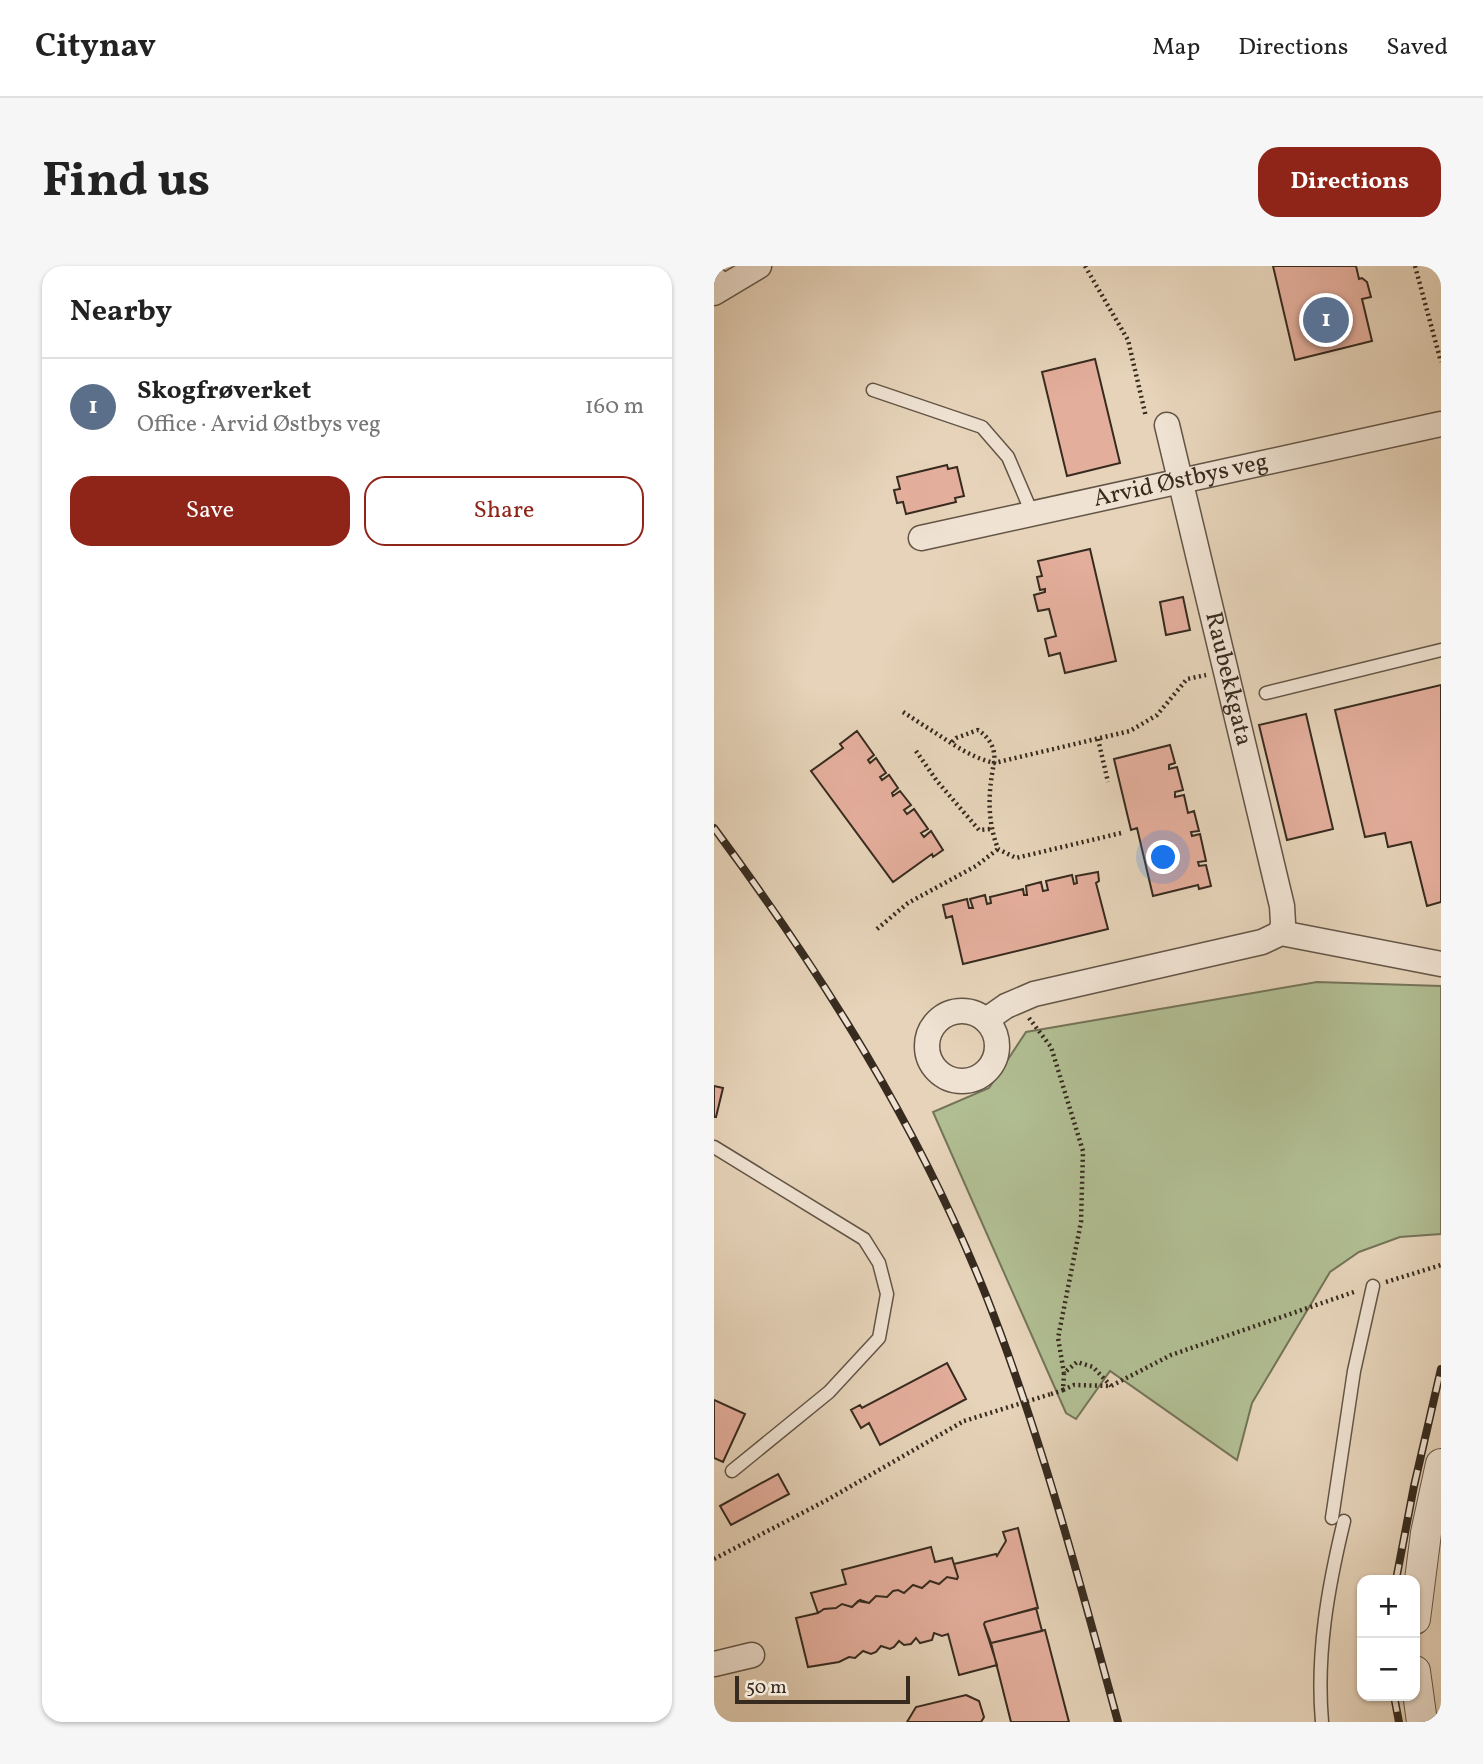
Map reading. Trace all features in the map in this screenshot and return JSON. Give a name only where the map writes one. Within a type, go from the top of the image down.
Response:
[{"type":"street","points":[[719,282],[759,266]]},
{"type":"street","name":"Arvid Østbys veg","points":[[921,538],[1441,424]]},
{"type":"street","name":"Raubekkgata","points":[[1167,425],[1282,906],[1281,933]]},
{"type":"street","points":[[986,1020],[1006,1006],[1034,994],[1262,942],[1281,933],[1441,964]]},
{"type":"street","points":[[1420,1580],[1426,1533],[1441,1464]]},
{"type":"street","points":[[714,1664],[752,1655]]},
{"type":"street","points":[[1419,1701],[1422,1722]]},
{"type":"lane","points":[[873,390],[982,427],[1008,457],[1032,513]]},
{"type":"lane","points":[[1266,694],[1441,650]]},
{"type":"lane","points":[[714,1147],[864,1239],[879,1263],[887,1294],[879,1338],[830,1392],[732,1471]]},
{"type":"lane","points":[[1322,1722],[1321,1647],[1354,1371],[1373,1286]]},
{"type":"path","points":[[1415,266],[1441,362]]},
{"type":"path","points":[[903,712],[978,759],[994,763],[1130,731],[1157,715],[1187,679],[1207,674]]},
{"type":"path","points":[[950,743],[978,730],[988,736],[995,755],[989,799],[990,829],[998,849],[1016,858],[1121,833]]},
{"type":"path","points":[[1098,739],[1108,782]]},
{"type":"path","points":[[916,751],[937,781],[979,830],[990,829]]},
{"type":"path","points":[[877,929],[908,903],[976,866],[998,849]]},
{"type":"path","points":[[1019,1000],[1051,1048],[1083,1151],[1081,1222],[1058,1338],[1064,1373],[1063,1390]]},
{"type":"path","points":[[714,1559],[827,1500],[964,1421],[1074,1385],[1111,1386],[1171,1355],[1441,1265]]},
{"type":"path","points":[[1064,1373],[1077,1362],[1093,1367],[1111,1386]]},
{"type":"green space","points":[[1317,982],[1441,986],[1441,1234],[1400,1237],[1359,1252],[1330,1272],[1252,1403],[1237,1460],[1110,1371],[1076,1419],[1066,1413],[933,1112],[989,1088],[1026,1032]]},
{"type":"building","points":[[1273,266],[1356,266],[1359,279],[1367,282],[1371,297],[1362,299],[1372,341],[1295,360]]},
{"type":"building","points":[[1095,359],[1120,463],[1067,476],[1042,372]]},
{"type":"building","points":[[947,465],[948,469],[957,467],[964,496],[955,498],[956,502],[906,514],[903,502],[897,503],[894,490],[900,489],[897,477]]},
{"type":"building","points":[[1090,549],[1116,661],[1065,673],[1060,653],[1049,656],[1045,639],[1056,636],[1049,609],[1038,611],[1034,595],[1045,592],[1045,589],[1040,590],[1037,577],[1042,576],[1038,561]]},
{"type":"building","points":[[1183,597],[1190,630],[1166,635],[1160,602]]},
{"type":"building","points":[[1441,685],[1441,902],[1427,906],[1411,842],[1388,847],[1385,833],[1365,837],[1335,710]]},
{"type":"building","points":[[1306,714],[1333,829],[1287,840],[1259,725]]},
{"type":"building","points":[[857,731],[874,755],[868,760],[870,763],[876,758],[886,773],[880,777],[882,780],[889,775],[898,788],[892,793],[893,796],[900,791],[911,805],[904,810],[907,814],[914,809],[928,829],[921,833],[924,837],[931,831],[943,850],[933,857],[932,854],[893,882],[811,771],[843,748],[840,744]]},
{"type":"building","points":[[1170,745],[1175,763],[1169,765],[1169,769],[1177,767],[1183,790],[1175,792],[1175,797],[1184,795],[1188,813],[1194,811],[1199,831],[1191,832],[1192,836],[1200,834],[1206,861],[1198,862],[1199,866],[1206,865],[1211,886],[1199,889],[1198,885],[1153,896],[1137,828],[1131,830],[1114,759]]},
{"type":"building","points":[[1098,872],[1099,881],[1096,883],[1108,929],[963,964],[952,916],[946,918],[943,905],[967,899],[969,908],[973,908],[970,899],[985,895],[987,904],[991,903],[990,897],[1023,889],[1024,895],[1027,895],[1026,886],[1041,882],[1043,891],[1048,890],[1046,881],[1072,875],[1074,884],[1077,883],[1076,876]]},
{"type":"building","points":[[714,1086],[723,1088],[716,1117],[714,1117]]},
{"type":"building","points":[[947,1363],[966,1399],[880,1445],[869,1423],[861,1428],[851,1410],[860,1405],[862,1408]]},
{"type":"building","points":[[714,1400],[745,1414],[723,1462],[714,1458]]},
{"type":"building","points":[[778,1474],[789,1494],[731,1525],[720,1506]]},
{"type":"building","points":[[1018,1528],[1038,1608],[985,1622],[997,1665],[959,1675],[948,1634],[942,1636],[934,1633],[932,1640],[920,1643],[916,1638],[911,1644],[904,1645],[899,1641],[890,1649],[881,1646],[871,1654],[863,1651],[855,1658],[849,1657],[839,1662],[808,1667],[796,1618],[842,1604],[852,1607],[858,1601],[869,1603],[876,1596],[887,1597],[893,1591],[904,1593],[913,1585],[922,1588],[930,1581],[939,1584],[947,1577],[957,1579],[954,1564],[996,1554],[997,1556],[1006,1541],[1003,1532]]},
{"type":"building","points":[[931,1547],[935,1562],[952,1558],[957,1579],[947,1577],[939,1584],[930,1581],[922,1588],[913,1585],[904,1593],[893,1591],[887,1597],[876,1596],[869,1603],[860,1600],[852,1607],[842,1604],[818,1613],[811,1593],[846,1584],[842,1570]]},
{"type":"building","points":[[1036,1608],[1042,1631],[991,1643],[985,1622]]},
{"type":"building","points":[[1045,1630],[1069,1722],[1011,1722],[991,1643]]},
{"type":"building","points":[[966,1695],[979,1701],[984,1717],[981,1722],[907,1722],[916,1707]]},
{"type":"railway","points":[[714,828],[793,939],[866,1054],[931,1173],[960,1235],[987,1298],[1025,1402],[1074,1561],[1118,1722]]},
{"type":"railway","points":[[1397,1575],[1441,1369]]},
{"type":"railway","points":[[1395,1701],[1399,1722]]},
{"type":"place","name":"Skogfrøverket","points":[[1326,320]]}]
